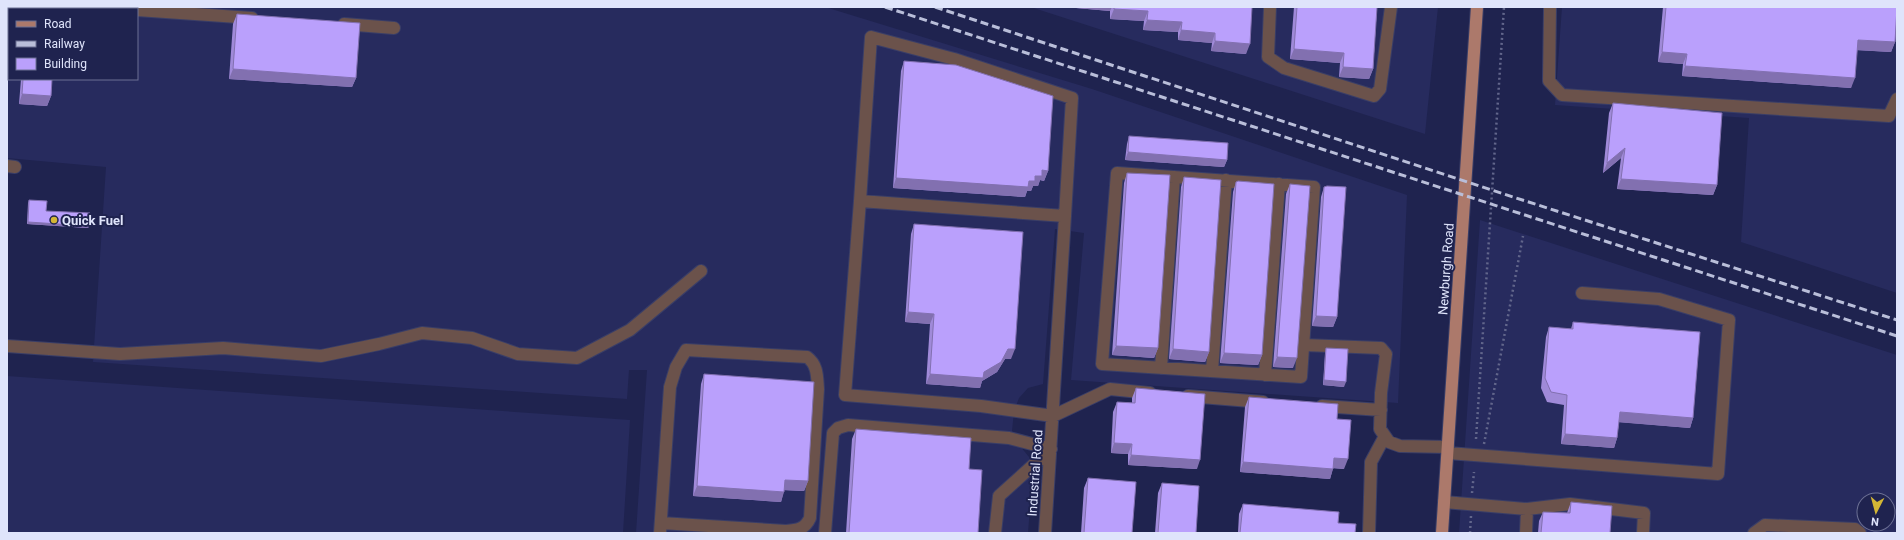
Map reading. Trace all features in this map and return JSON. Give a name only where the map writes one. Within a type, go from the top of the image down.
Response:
[{"type":"main road","name":"Newburgh Road","points":[[1442,533],[1477,7]]},
{"type":"street","points":[[86,7],[101,8]]},
{"type":"street","points":[[1270,7],[1268,57],[1284,68],[1374,96],[1380,89],[1391,7]]},
{"type":"street","points":[[1550,7],[1549,81],[1562,95],[1889,116],[1897,99]]},
{"type":"street","points":[[138,10],[261,19]]},
{"type":"street","points":[[331,24],[394,28]]},
{"type":"street","name":"Industrial Road","points":[[860,201],[871,37],[954,59],[1072,98],[1045,533]]},
{"type":"street","points":[[1117,173],[1226,180],[1314,187],[1301,377],[1102,364],[1117,173]]},
{"type":"street","points":[[1161,368],[1174,177]]},
{"type":"street","points":[[1212,371],[1226,180]]},
{"type":"street","points":[[1265,375],[1279,184]]},
{"type":"street","points":[[1065,216],[860,201],[845,395],[981,406],[1053,416],[1110,389],[1163,394]]},
{"type":"street","points":[[7,346],[120,354],[223,348],[321,356],[422,333],[472,338],[518,354],[577,358],[630,330],[701,271]]},
{"type":"street","points":[[1304,345],[1381,348],[1386,354],[1380,410],[1380,429],[1389,442],[1400,446],[1448,450],[1481,456],[1718,474],[1729,320],[1660,299],[1582,293]]},
{"type":"street","points":[[686,350],[807,357],[814,362],[817,372],[818,389],[810,518],[807,525],[798,530],[786,532],[660,528],[670,387],[676,367],[686,350]]},
{"type":"street","points":[[1179,395],[1271,403]]},
{"type":"street","points":[[1310,405],[1380,410]]},
{"type":"street","points":[[825,533],[833,433],[838,428],[848,425],[1008,438],[1051,449]]},
{"type":"street","points":[[1369,533],[1371,462],[1385,436]]},
{"type":"street","points":[[995,533],[999,496],[1051,449]]},
{"type":"street","points":[[1444,502],[1527,508],[1570,504],[1644,513],[1643,533]]},
{"type":"street","points":[[1526,533],[1527,508]]},
{"type":"street","points":[[1754,533],[1765,525],[1855,529],[1860,533]]},
{"type":"path","points":[[1476,439],[1504,7]]},
{"type":"path","points":[[1481,456],[1523,236]]},
{"type":"shaded area","points":[[7,7],[825,7],[1092,89],[1407,195],[1398,403],[1071,380],[1084,233],[1055,229],[1043,384],[1028,388],[1019,398],[1014,411],[1012,431],[1020,446],[1029,457],[1035,471],[1035,484],[1031,494],[1028,533],[636,533],[647,370],[629,370],[627,399],[93,362],[106,167],[7,158]]},
{"type":"shaded area","points":[[1031,7],[1438,7],[1425,134],[1043,11]]},
{"type":"shaded area","points":[[1562,7],[1897,7],[1897,293],[1741,242],[1749,118],[1555,105]]},
{"type":"shaded area","points":[[1480,220],[1897,355],[1897,533],[1459,533]]},
{"type":"shaded area","points":[[7,376],[630,420],[623,533],[7,533]]},
{"type":"building","points":[[1114,7],[1252,7],[1250,44],[1215,41],[1215,33],[1181,30],[1182,22],[1147,20],[1148,11],[1114,9]]},
{"type":"building","points":[[1297,7],[1377,7],[1373,69],[1343,67],[1344,53],[1294,49]]},
{"type":"building","points":[[1666,7],[1897,7],[1895,42],[1858,40],[1855,78],[1685,66],[1687,54],[1662,52]]},
{"type":"building","points":[[237,14],[360,23],[356,78],[233,69]]},
{"type":"building","points":[[904,61],[956,65],[1053,96],[1048,171],[1042,170],[1042,176],[1035,176],[1035,181],[1029,181],[1028,187],[896,178]]},
{"type":"building","points":[[23,80],[52,80],[51,96],[22,94]]},
{"type":"building","points":[[1613,103],[1722,113],[1717,185],[1621,179],[1625,148],[1607,163]]},
{"type":"building","points":[[1129,136],[1228,143],[1227,160],[1128,152]]},
{"type":"building","points":[[1127,173],[1170,175],[1158,348],[1116,346]]},
{"type":"building","points":[[1184,177],[1221,180],[1209,352],[1173,349]]},
{"type":"building","points":[[1236,182],[1274,184],[1262,355],[1224,353]]},
{"type":"building","points":[[1290,184],[1310,186],[1297,358],[1277,357]]},
{"type":"building","points":[[1324,187],[1346,187],[1337,317],[1316,316]]},
{"type":"building","points":[[29,200],[47,201],[46,211],[90,213],[89,226],[28,222]]},
{"type":"building","points":[[914,224],[1023,232],[1015,349],[1008,349],[1001,362],[984,372],[983,378],[930,374],[934,314],[908,312]]},
{"type":"building","points":[[1573,322],[1700,332],[1693,418],[1620,412],[1617,438],[1565,434],[1567,395],[1551,392],[1545,378],[1549,327],[1573,329]]},
{"type":"building","points":[[1326,348],[1348,349],[1346,382],[1324,380]]},
{"type":"building","points":[[704,374],[814,382],[808,481],[785,480],[784,492],[697,486]]},
{"type":"building","points":[[1136,388],[1205,394],[1200,460],[1131,455],[1132,444],[1114,443],[1117,402],[1135,403]]},
{"type":"building","points":[[1249,397],[1338,404],[1337,419],[1351,420],[1348,459],[1334,458],[1333,469],[1243,462]]},
{"type":"building","points":[[856,429],[971,438],[969,469],[982,470],[978,533],[849,533]]},
{"type":"building","points":[[1088,478],[1136,482],[1132,533],[1084,533]]},
{"type":"building","points":[[1162,483],[1199,486],[1196,533],[1158,533]]},
{"type":"building","points":[[1571,502],[1612,506],[1610,533],[1541,533],[1543,512],[1570,513]]},
{"type":"building","points":[[1243,504],[1339,512],[1338,523],[1356,524],[1355,533],[1240,533]]},
{"type":"railway","points":[[885,7],[1897,336]]},
{"type":"railway","points":[[935,7],[1513,197],[1897,320]]},
{"type":"place","name":"Quick Fuel","points":[[54,220]]}]
